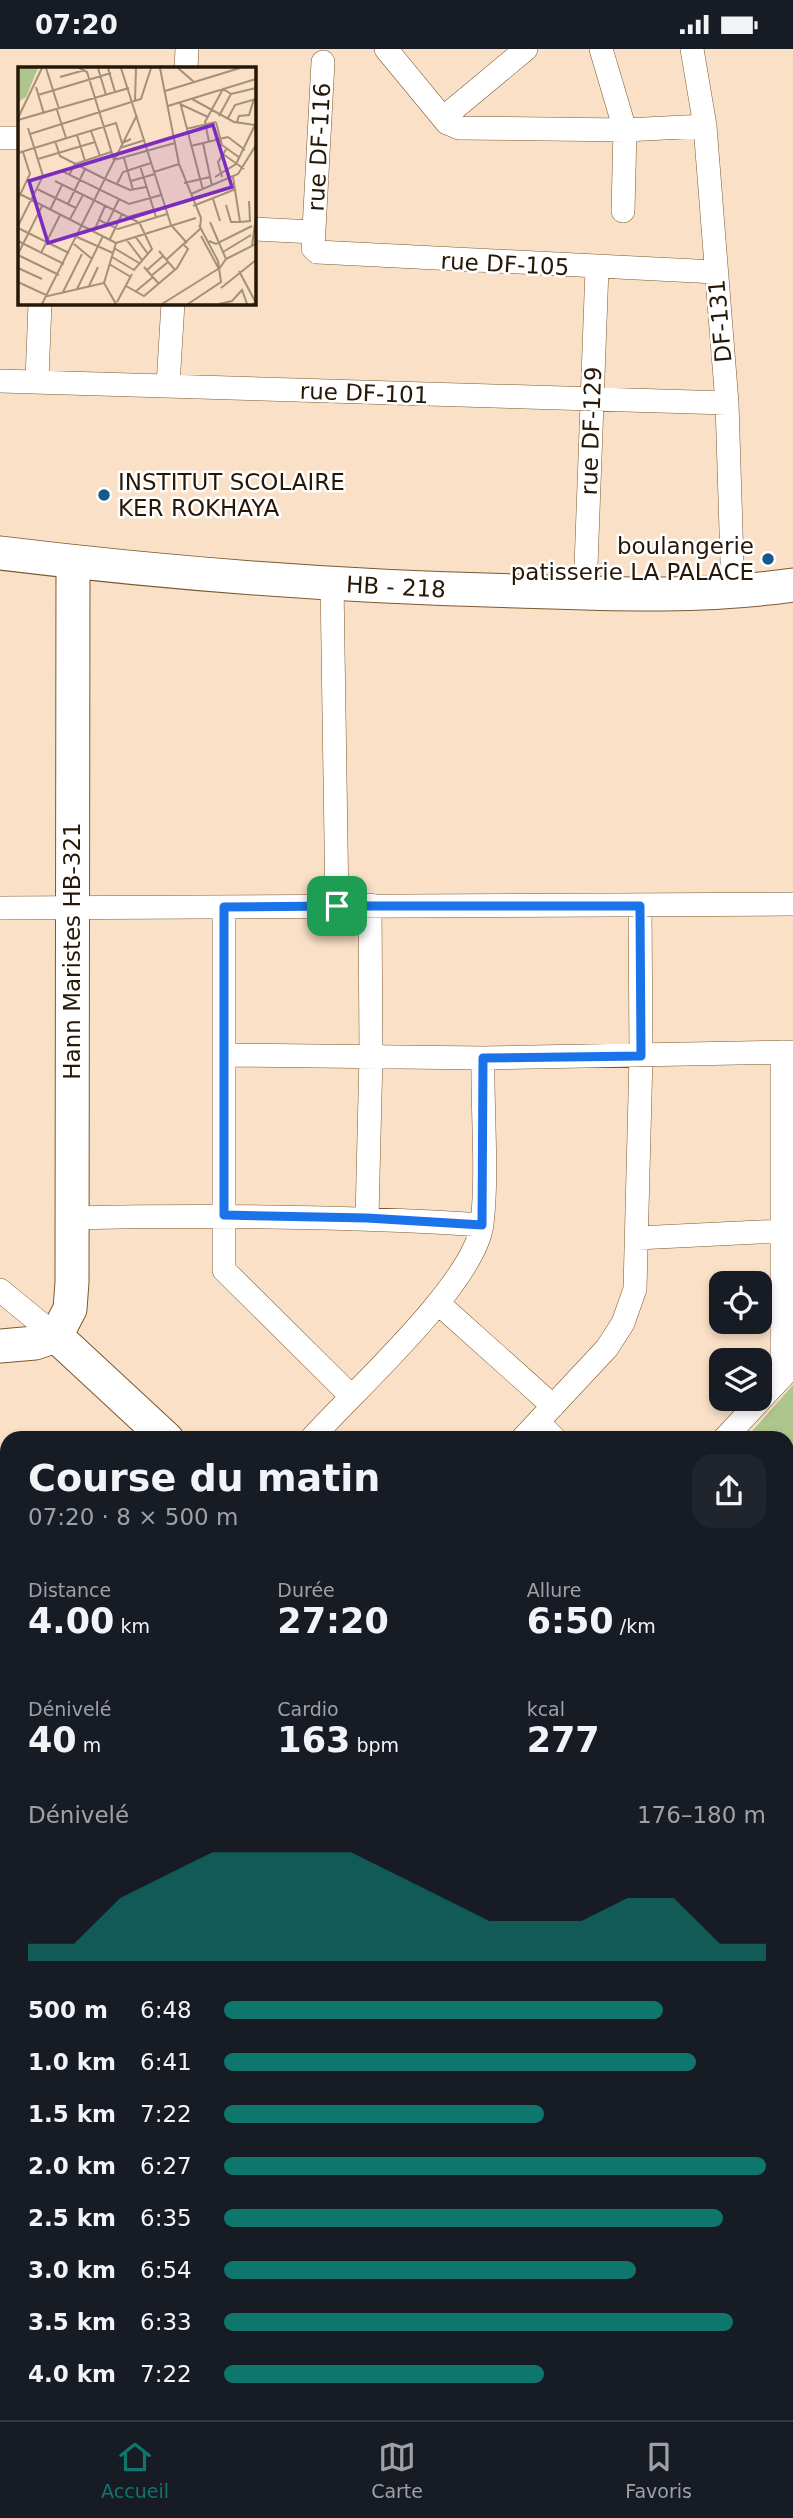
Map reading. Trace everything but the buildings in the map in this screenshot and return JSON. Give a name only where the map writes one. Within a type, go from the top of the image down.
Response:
[{"type":"street","points":[[186,67],[187,49]]},
{"type":"street","points":[[386,49],[447,122],[471,129],[625,130],[705,126]]},
{"type":"street","points":[[447,122],[526,49]]},
{"type":"street","points":[[601,49],[625,130],[622,211]]},
{"type":"street","name":"DF-131","points":[[692,49],[705,126],[727,404],[733,594]]},
{"type":"street","name":"rue DF-116","points":[[314,232],[323,62]]},
{"type":"street","points":[[0,138],[18,138]]},
{"type":"street","points":[[256,229],[314,232]]},
{"type":"street","name":"rue DF-105","points":[[314,232],[313,248],[323,254],[716,272]]},
{"type":"street","name":"rue DF-129","points":[[585,593],[597,268]]},
{"type":"street","points":[[37,380],[40,305]]},
{"type":"street","points":[[168,385],[173,305]]},
{"type":"street","name":"rue DF-101","points":[[0,381],[37,380],[727,404]]},
{"type":"street","name":"HB - 218","points":[[0,553],[73,562],[332,583],[585,593],[733,594],[793,585]]},
{"type":"street","name":"Hann Maristes HB-321","points":[[56,1336],[69,1308],[72,1218],[73,562]]},
{"type":"street","points":[[332,583],[337,906]]},
{"type":"street","points":[[0,908],[793,904]]},
{"type":"street","points":[[367,1218],[371,1055],[370,905]]},
{"type":"street","points":[[438,1303],[537,1422],[607,1348],[623,1323],[635,1289],[641,1056],[640,906]]},
{"type":"street","points":[[224,907],[224,1270],[350,1395]]},
{"type":"street","points":[[224,1055],[483,1058],[788,1052],[781,1231],[788,1371],[732,1431]]},
{"type":"street","points":[[318,1431],[438,1303],[472,1256],[482,1225],[483,1058]]},
{"type":"street","points":[[72,1218],[224,1215],[367,1218],[482,1225]]},
{"type":"street","points":[[637,1238],[781,1231]]},
{"type":"street","points":[[0,1290],[56,1336],[158,1431]]},
{"type":"street","points":[[0,1346],[36,1343],[56,1336]]},
{"type":"green space","points":[[793,1385],[793,1431],[752,1431]]},
{"type":"place","name":"INSTITUT SCOLAIRE KER ROKHAYA","points":[[104,495]]},
{"type":"place","name":"boulangerie patisserie LA PALACE","points":[[768,559]]},
{"type":"route","points":[[337,906],[640,906],[641,1056],[483,1058],[482,1225],[367,1218],[224,1215],[224,907],[337,906]]}]
